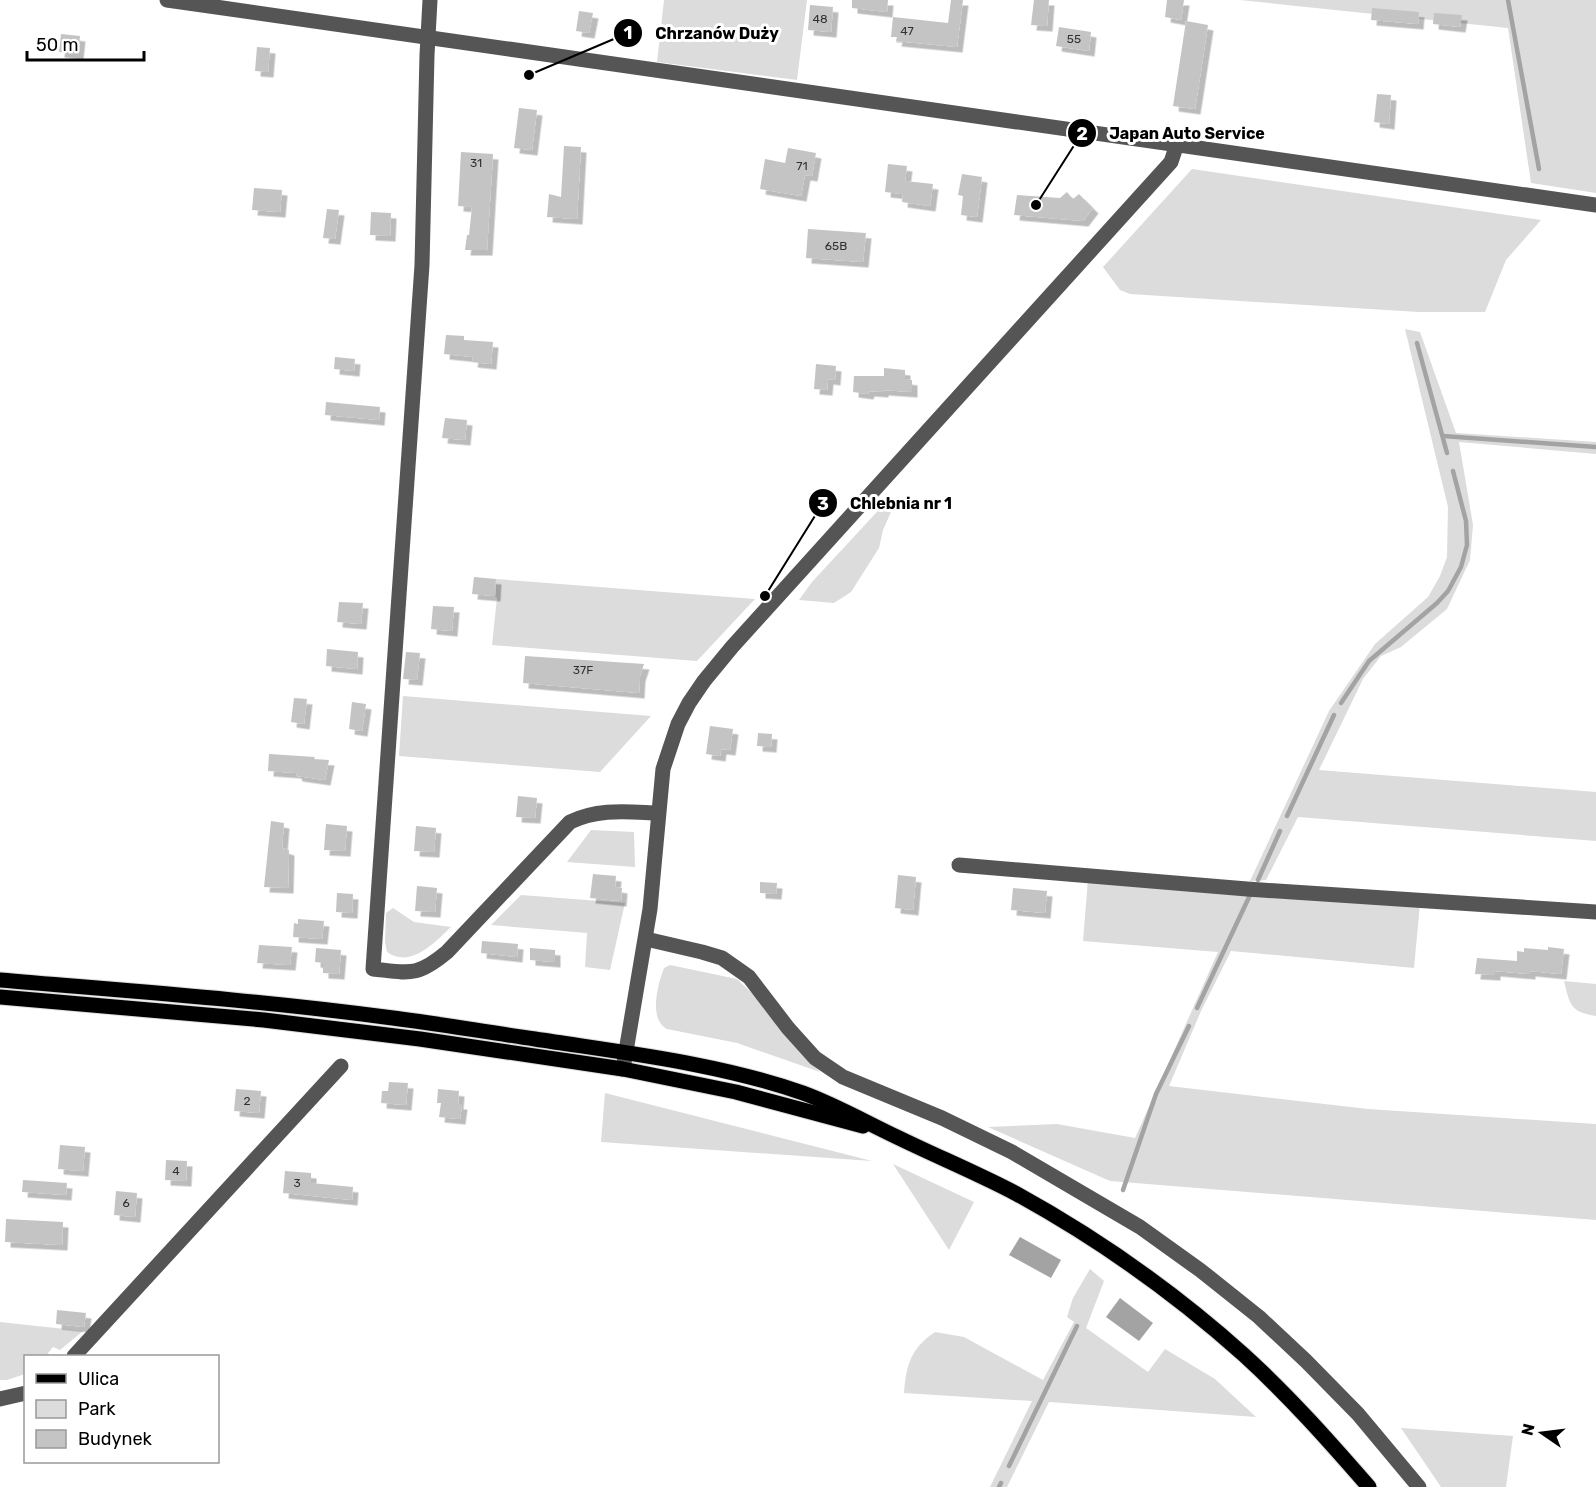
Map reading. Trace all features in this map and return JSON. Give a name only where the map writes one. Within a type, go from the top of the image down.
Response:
[{"type":"main road","points":[[0,981],[223,999],[388,1017],[698,1066],[770,1083],[837,1107],[1018,1195],[1082,1233],[1151,1280],[1215,1330],[1252,1363],[1306,1417],[1369,1487]]},
{"type":"main road","points":[[0,997],[264,1020],[420,1039],[623,1069],[736,1092],[897,1137]]},
{"type":"street","points":[[167,0],[1596,205]]},
{"type":"street","points":[[430,0],[422,265],[373,969],[416,972],[429,967],[447,952],[570,822],[583,816],[609,811],[658,813]]},
{"type":"street","points":[[623,1069],[646,939],[657,851],[663,769],[681,717],[704,681],[781,593],[1165,169],[1174,157],[1177,144]]},
{"type":"street","points":[[959,865],[1247,889],[1596,912]]},
{"type":"street","points":[[646,939],[722,958],[749,977],[788,1028],[815,1058],[843,1077],[942,1118],[1012,1152],[1140,1227],[1200,1270],[1259,1317],[1358,1414],[1419,1487]]},
{"type":"street","points":[[75,1355],[341,1066]]},
{"type":"street","points":[[0,1399],[24,1393]]},
{"type":"green space","points":[[664,0],[807,0],[797,80],[657,62]]},
{"type":"green space","points":[[1240,0],[1596,0],[1596,193],[1531,183],[1508,28]]},
{"type":"green space","points":[[1192,169],[1541,220],[1506,260],[1485,312],[1418,312],[1130,294],[1120,290],[1103,267]]},
{"type":"green space","points":[[1405,329],[1420,332],[1456,433],[1596,442],[1596,454],[1459,442],[1473,525],[1470,560],[1447,609],[1401,647],[1381,656],[1363,679],[1319,770],[1596,792],[1596,841],[1298,817],[1266,880],[1250,881],[1329,711],[1375,644],[1428,597],[1440,576],[1447,557],[1448,507]]},
{"type":"green space","points":[[888,500],[891,512],[883,530],[879,548],[851,592],[834,603],[799,600],[812,582]]},
{"type":"green space","points":[[496,579],[755,599],[697,661],[492,645],[497,598],[495,596]]},
{"type":"green space","points":[[403,696],[651,716],[600,772],[399,756]]},
{"type":"green space","points":[[591,830],[634,832],[635,867],[567,862]]},
{"type":"green space","points":[[1088,879],[1420,904],[1414,968],[1231,951],[1201,1011],[1169,1086],[1368,1109],[1596,1124],[1596,1220],[1110,1181],[988,1127],[1057,1124],[1135,1138],[1218,952],[1083,941]]},
{"type":"green space","points":[[521,895],[625,903],[610,970],[585,967],[587,933],[491,925]]},
{"type":"green space","points":[[393,908],[414,922],[451,927],[422,952],[414,956],[396,956],[387,952],[385,942],[386,913]]},
{"type":"green space","points":[[670,965],[737,979],[756,997],[800,1052],[820,1072],[737,1043],[667,1029],[658,1018],[656,1001],[664,968]]},
{"type":"green space","points":[[1564,981],[1596,984],[1596,1016],[1581,1012],[1572,1006]]},
{"type":"green space","points":[[605,1093],[872,1161],[601,1142]]},
{"type":"green space","points":[[893,1164],[974,1202],[949,1250]]},
{"type":"green space","points":[[1090,1269],[1104,1281],[1086,1328],[1148,1372],[1165,1349],[1215,1379],[1256,1417],[1049,1402],[1007,1487],[990,1487],[1032,1401],[904,1393],[911,1358],[920,1344],[935,1332],[964,1337],[1043,1380],[1074,1322],[1067,1317],[1073,1298]]},
{"type":"green space","points":[[0,1322],[83,1331],[60,1350],[53,1347],[49,1355],[24,1355],[24,1374],[0,1380]]},
{"type":"green space","points":[[1401,1428],[1513,1436],[1506,1487],[1441,1487]]},
{"type":"shaded area","points":[[1020,1237],[1061,1260],[1051,1278],[1009,1255]]},
{"type":"shaded area","points":[[1120,1298],[1153,1323],[1139,1341],[1106,1317]]},
{"type":"building","points":[[852,0],[888,0],[887,12],[852,8]]},
{"type":"building","points":[[951,0],[963,0],[957,47],[896,41],[897,37],[891,37],[893,17],[948,23]]},
{"type":"building","points":[[1034,0],[1049,0],[1047,26],[1031,25]]},
{"type":"building","points":[[1167,0],[1184,0],[1181,20],[1165,17]]},
{"type":"building","points":[[810,5],[833,7],[831,32],[808,30]]},
{"type":"building","points":[[1372,8],[1419,12],[1418,24],[1371,20]]},
{"type":"building","points":[[579,11],[593,13],[589,33],[576,31]]},
{"type":"building","points":[[1434,13],[1462,15],[1460,27],[1433,24]]},
{"type":"building","points":[[1186,21],[1208,25],[1195,109],[1173,106]]},
{"type":"building","points":[[1059,27],[1091,32],[1089,51],[1056,46]]},
{"type":"building","points":[[61,34],[80,36],[78,54],[59,52]]},
{"type":"building","points":[[257,47],[270,48],[268,72],[255,71]]},
{"type":"building","points":[[1377,94],[1391,95],[1389,124],[1374,122]]},
{"type":"building","points":[[519,108],[537,110],[532,150],[514,148]]},
{"type":"building","points":[[564,146],[581,147],[577,219],[547,217],[549,194],[561,197]]},
{"type":"building","points":[[788,148],[816,153],[812,176],[805,175],[801,196],[760,189],[765,159],[785,163]]},
{"type":"building","points":[[461,152],[493,154],[487,250],[465,250],[472,207],[458,206]]},
{"type":"building","points":[[888,164],[907,166],[905,181],[933,184],[930,206],[902,202],[903,194],[885,192]]},
{"type":"building","points":[[962,174],[982,177],[977,217],[961,215],[963,196],[958,195]]},
{"type":"building","points":[[254,188],[282,190],[280,212],[252,210]]},
{"type":"building","points":[[1067,192],[1073,199],[1079,194],[1093,208],[1083,221],[1014,215],[1017,195],[1060,198]]},
{"type":"building","points":[[327,209],[339,210],[335,239],[323,238]]},
{"type":"building","points":[[371,212],[391,213],[390,236],[370,235]]},
{"type":"building","points":[[808,229],[866,233],[863,262],[806,258]]},
{"type":"building","points":[[446,335],[464,336],[464,340],[493,342],[491,364],[472,362],[473,357],[444,354]]},
{"type":"building","points":[[335,357],[355,359],[354,371],[334,369]]},
{"type":"building","points":[[816,364],[836,366],[835,380],[828,379],[827,390],[814,389]]},
{"type":"building","points":[[884,368],[905,370],[905,379],[912,380],[912,392],[883,390],[883,392],[869,391],[868,394],[853,392],[854,376],[884,376]]},
{"type":"building","points":[[326,402],[380,407],[379,420],[325,415]]},
{"type":"building","points":[[445,418],[467,420],[465,440],[442,438]]},
{"type":"building","points":[[474,577],[496,579],[495,596],[472,594]]},
{"type":"building","points":[[339,602],[363,603],[361,624],[337,622]]},
{"type":"building","points":[[433,606],[454,607],[452,631],[431,629]]},
{"type":"building","points":[[327,649],[358,652],[357,669],[326,666]]},
{"type":"building","points":[[406,652],[420,653],[417,680],[403,679]]},
{"type":"building","points":[[525,656],[644,664],[640,676],[639,693],[523,683]]},
{"type":"building","points":[[294,698],[307,699],[304,724],[291,722]]},
{"type":"building","points":[[352,702],[366,704],[362,731],[349,729]]},
{"type":"building","points":[[710,726],[733,729],[730,750],[721,749],[720,756],[706,754]]},
{"type":"building","points":[[758,733],[772,734],[771,747],[757,746]]},
{"type":"building","points":[[269,754],[329,760],[325,780],[297,776],[296,773],[268,771]]},
{"type":"building","points":[[518,796],[537,798],[535,818],[516,817]]},
{"type":"building","points":[[271,821],[284,823],[282,848],[289,850],[288,888],[264,887]]},
{"type":"building","points":[[326,824],[347,826],[345,851],[324,850]]},
{"type":"building","points":[[416,826],[436,828],[434,852],[414,851]]},
{"type":"building","points":[[593,874],[616,876],[615,887],[622,888],[621,901],[590,898]]},
{"type":"building","points":[[898,875],[916,877],[913,910],[895,908]]},
{"type":"building","points":[[760,882],[777,883],[776,894],[760,893]]},
{"type":"building","points":[[417,886],[437,888],[435,912],[415,911]]},
{"type":"building","points":[[1013,888],[1047,891],[1045,913],[1011,910]]},
{"type":"building","points":[[337,893],[353,894],[352,913],[336,912]]},
{"type":"building","points":[[298,919],[324,921],[322,939],[293,937],[294,923],[298,924]]},
{"type":"building","points":[[482,941],[518,944],[517,957],[481,953]]},
{"type":"building","points":[[259,945],[292,947],[290,965],[257,963]]},
{"type":"building","points":[[1548,947],[1564,949],[1561,974],[1495,971],[1495,975],[1475,974],[1477,958],[1517,961],[1517,951],[1524,952],[1524,948],[1548,950]]},
{"type":"building","points":[[316,948],[341,950],[339,974],[323,973],[323,963],[315,962]]},
{"type":"building","points":[[530,948],[555,950],[555,962],[530,960]]},
{"type":"building","points":[[389,1082],[408,1083],[406,1105],[381,1103],[382,1091],[388,1091]]},
{"type":"building","points":[[236,1089],[261,1091],[259,1113],[234,1111]]},
{"type":"building","points":[[438,1089],[459,1091],[458,1104],[462,1104],[460,1119],[439,1117],[441,1103],[437,1103]]},
{"type":"building","points":[[60,1145],[85,1147],[83,1171],[58,1169]]},
{"type":"building","points":[[166,1160],[187,1161],[186,1181],[165,1180]]},
{"type":"building","points":[[285,1171],[311,1173],[311,1183],[353,1187],[352,1200],[283,1193]]},
{"type":"building","points":[[23,1180],[67,1183],[66,1195],[22,1192]]},
{"type":"building","points":[[116,1191],[137,1193],[135,1217],[114,1215]]},
{"type":"building","points":[[6,1219],[63,1222],[62,1245],[5,1242]]},
{"type":"building","points":[[57,1310],[86,1313],[84,1327],[56,1324]]},
{"type":"waterway","points":[[1508,0],[1539,169]]},
{"type":"waterway","points":[[1417,343],[1447,453]]},
{"type":"waterway","points":[[1443,436],[1596,447]]},
{"type":"waterway","points":[[1341,703],[1369,661],[1437,603],[1448,591],[1461,567],[1467,545],[1466,521],[1453,471]]},
{"type":"waterway","points":[[1287,816],[1334,715]]},
{"type":"waterway","points":[[1258,880],[1280,831]]},
{"type":"waterway","points":[[1197,1008],[1250,895]]},
{"type":"waterway","points":[[1123,1190],[1156,1094],[1189,1026]]},
{"type":"waterway","points":[[1009,1466],[1077,1326]]},
{"type":"waterway","points":[[999,1487],[1001,1483]]},
{"type":"place","name":"Chrzanów Duży","points":[[529,75]]},
{"type":"place","name":"Japan Auto Service","points":[[1036,205]]},
{"type":"place","name":"Chlebnia nr 1","points":[[765,596]]}]
